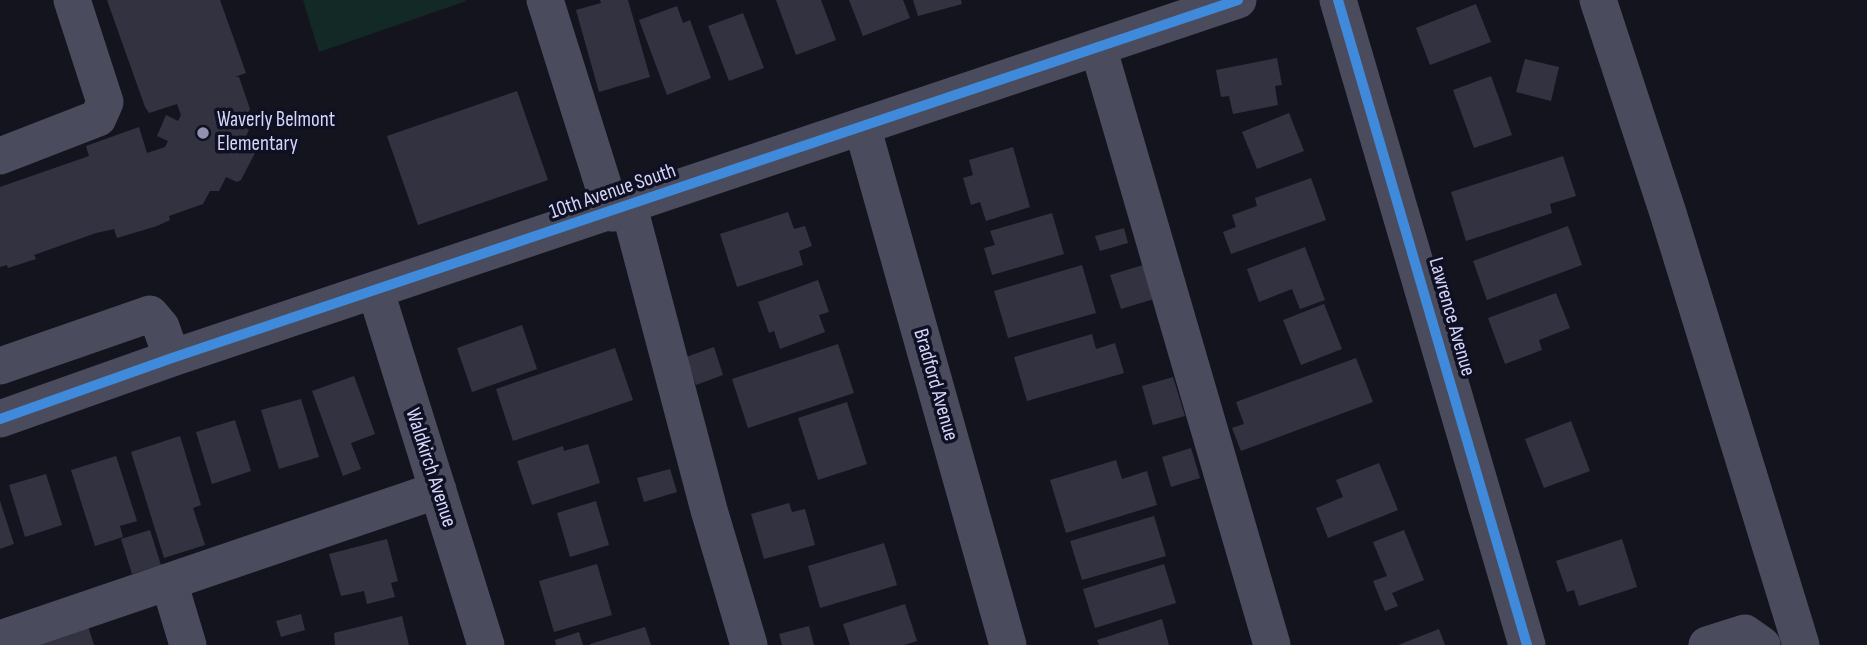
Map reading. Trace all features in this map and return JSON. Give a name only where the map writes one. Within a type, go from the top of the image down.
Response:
[{"type":"street","points":[[0,156],[98,118],[105,102],[72,0]]},
{"type":"street","points":[[545,0],[620,210],[749,645]]},
{"type":"street","name":"10th Avenue South","points":[[0,419],[172,358],[376,292],[1238,0]]},
{"type":"street","name":"Lawrence Avenue","points":[[1338,0],[1527,645]]},
{"type":"street","points":[[1598,0],[1668,213],[1801,645]]},
{"type":"street","points":[[1098,47],[1272,645]]},
{"type":"street","name":"Bradford Avenue","points":[[862,126],[1008,645]]},
{"type":"street","name":"Waldkirch Avenue","points":[[376,292],[486,645]]},
{"type":"street","points":[[0,366],[150,314],[161,327],[172,358]]},
{"type":"street","points":[[0,639],[438,490]]},
{"type":"street","points":[[169,582],[188,645]]},
{"type":"street","points":[[1707,645],[1745,633],[1762,645]]},
{"type":"green space","points":[[303,0],[465,0],[466,1],[319,52]]},
{"type":"building","name":"Waverly Belmont Elementary","points":[[107,0],[220,0],[246,73],[235,77],[239,77],[250,109],[242,124],[249,130],[242,144],[255,153],[241,180],[237,182],[226,177],[219,191],[210,191],[203,204],[169,216],[170,220],[157,226],[117,238],[114,229],[96,233],[34,255],[36,259],[8,268],[7,265],[0,267],[0,187],[89,156],[86,146],[139,127],[147,153],[165,147],[168,141],[157,136],[166,115],[178,121],[181,115],[177,104],[149,113],[145,107]]},
{"type":"building","points":[[600,0],[628,0],[650,77],[599,92],[576,10],[601,3]]},
{"type":"building","points":[[776,0],[821,0],[836,40],[796,55]]},
{"type":"building","points":[[849,0],[903,0],[910,18],[863,36]]},
{"type":"building","points":[[913,0],[961,0],[962,4],[918,16]]},
{"type":"building","points":[[1476,4],[1491,42],[1430,65],[1416,28]]},
{"type":"building","points":[[677,6],[683,23],[690,20],[711,78],[667,95],[639,20]]},
{"type":"building","points":[[743,13],[764,68],[729,81],[708,26]]},
{"type":"building","points":[[1277,58],[1282,85],[1275,86],[1278,105],[1233,114],[1229,96],[1221,97],[1216,70]]},
{"type":"building","points":[[1525,59],[1559,67],[1551,101],[1516,92]]},
{"type":"building","points":[[1491,76],[1512,135],[1474,148],[1453,90]]},
{"type":"building","points":[[517,91],[548,180],[418,225],[387,136]]},
{"type":"building","points":[[1289,113],[1304,151],[1257,169],[1242,132]]},
{"type":"building","points":[[1013,147],[1030,207],[986,221],[980,202],[971,205],[963,178],[973,175],[969,160]]},
{"type":"building","points":[[1563,156],[1576,196],[1550,204],[1552,213],[1466,241],[1451,192]]},
{"type":"building","points":[[1311,178],[1326,220],[1231,254],[1223,232],[1236,227],[1232,215],[1257,206],[1255,198]]},
{"type":"building","points":[[788,212],[794,229],[805,226],[812,246],[799,251],[803,265],[737,287],[720,234]]},
{"type":"building","points":[[1052,213],[1064,254],[992,275],[984,248],[995,245],[990,231]]},
{"type":"building","points":[[1568,226],[1582,265],[1487,300],[1473,261]]},
{"type":"building","points":[[1124,228],[1128,243],[1100,251],[1095,236]]},
{"type":"building","points":[[1305,247],[1325,300],[1300,309],[1292,289],[1259,302],[1247,269]]},
{"type":"building","points":[[1082,265],[1096,313],[1008,338],[994,291]]},
{"type":"building","points":[[1143,265],[1154,299],[1121,309],[1110,275]]},
{"type":"building","points":[[818,280],[829,312],[819,315],[825,332],[780,349],[774,331],[769,333],[758,302]]},
{"type":"building","points":[[1556,293],[1570,328],[1539,340],[1542,350],[1505,364],[1488,318]]},
{"type":"building","points":[[1324,304],[1342,349],[1301,365],[1283,320]]},
{"type":"building","points":[[522,325],[537,369],[472,392],[457,348]]},
{"type":"building","points":[[1092,334],[1096,349],[1115,343],[1124,373],[1027,401],[1014,357]]},
{"type":"building","points":[[838,344],[854,393],[748,428],[732,379]]},
{"type":"building","points":[[714,347],[723,375],[696,385],[686,357]]},
{"type":"building","points":[[615,348],[633,400],[513,441],[496,389]]},
{"type":"building","points":[[1356,358],[1373,402],[1241,451],[1232,428],[1244,424],[1236,402]]},
{"type":"building","points":[[354,376],[375,434],[351,443],[361,469],[343,476],[312,391]]},
{"type":"building","points":[[1173,377],[1185,416],[1153,425],[1142,386]]},
{"type":"building","points":[[301,399],[319,457],[279,469],[261,410]]},
{"type":"building","points":[[847,402],[867,464],[818,480],[798,418]]},
{"type":"building","points":[[235,420],[251,471],[212,484],[196,432]]},
{"type":"building","points":[[1571,421],[1590,471],[1544,488],[1525,439]]},
{"type":"building","points":[[180,436],[201,505],[193,508],[205,545],[164,558],[131,452]]},
{"type":"building","points":[[588,444],[600,483],[532,505],[517,461],[563,446],[564,451]]},
{"type":"building","points":[[1191,448],[1200,478],[1171,487],[1162,457]]},
{"type":"building","points":[[116,456],[137,521],[120,526],[123,537],[95,546],[71,470]]},
{"type":"building","points":[[1116,460],[1122,479],[1147,471],[1157,505],[1066,533],[1050,480]]},
{"type":"building","points":[[1379,463],[1398,510],[1328,538],[1316,508],[1343,497],[1336,480]]},
{"type":"building","points":[[670,469],[677,492],[644,502],[637,478]]},
{"type":"building","points":[[46,474],[62,525],[25,537],[9,485]]},
{"type":"building","points":[[0,501],[14,544],[0,549]]},
{"type":"building","points":[[596,501],[609,545],[570,557],[557,513]]},
{"type":"building","points":[[789,503],[792,512],[805,509],[815,545],[764,559],[751,514]]},
{"type":"building","points":[[1154,516],[1166,556],[1082,580],[1070,541]]},
{"type":"building","points":[[150,530],[161,565],[132,574],[121,539]]},
{"type":"building","points":[[1404,530],[1424,580],[1392,593],[1398,606],[1385,611],[1373,581],[1387,576],[1373,542]]},
{"type":"building","points":[[387,539],[398,581],[391,583],[395,597],[367,604],[364,591],[341,596],[329,554]]},
{"type":"building","points":[[1622,539],[1637,587],[1579,606],[1574,590],[1567,592],[1556,561]]},
{"type":"building","points":[[884,543],[897,585],[820,608],[808,566]]},
{"type":"building","points":[[597,564],[612,615],[554,632],[539,581]]},
{"type":"building","points":[[1164,564],[1176,603],[1095,628],[1083,589]]},
{"type":"building","points":[[905,604],[917,641],[904,645],[850,645],[843,624]]},
{"type":"building","points":[[301,614],[305,630],[281,637],[276,621]]},
{"type":"building","points":[[402,616],[409,645],[335,645],[334,633]]},
{"type":"building","points":[[1162,619],[1169,645],[1099,645],[1097,640]]},
{"type":"building","points":[[87,623],[94,645],[23,645]]},
{"type":"building","points":[[809,626],[814,645],[782,645],[779,634]]},
{"type":"building","points":[[645,627],[651,645],[590,645],[590,644]]},
{"type":"building","points":[[1439,629],[1445,645],[1398,645]]},
{"type":"building","points":[[579,632],[583,645],[556,645],[555,640]]},
{"type":"cycle path","points":[[0,419],[172,358],[1238,0]]},
{"type":"cycle path","points":[[1338,0],[1527,645]]},
{"type":"place","name":"Waverly Belmont Elementary","points":[[203,133]]}]
